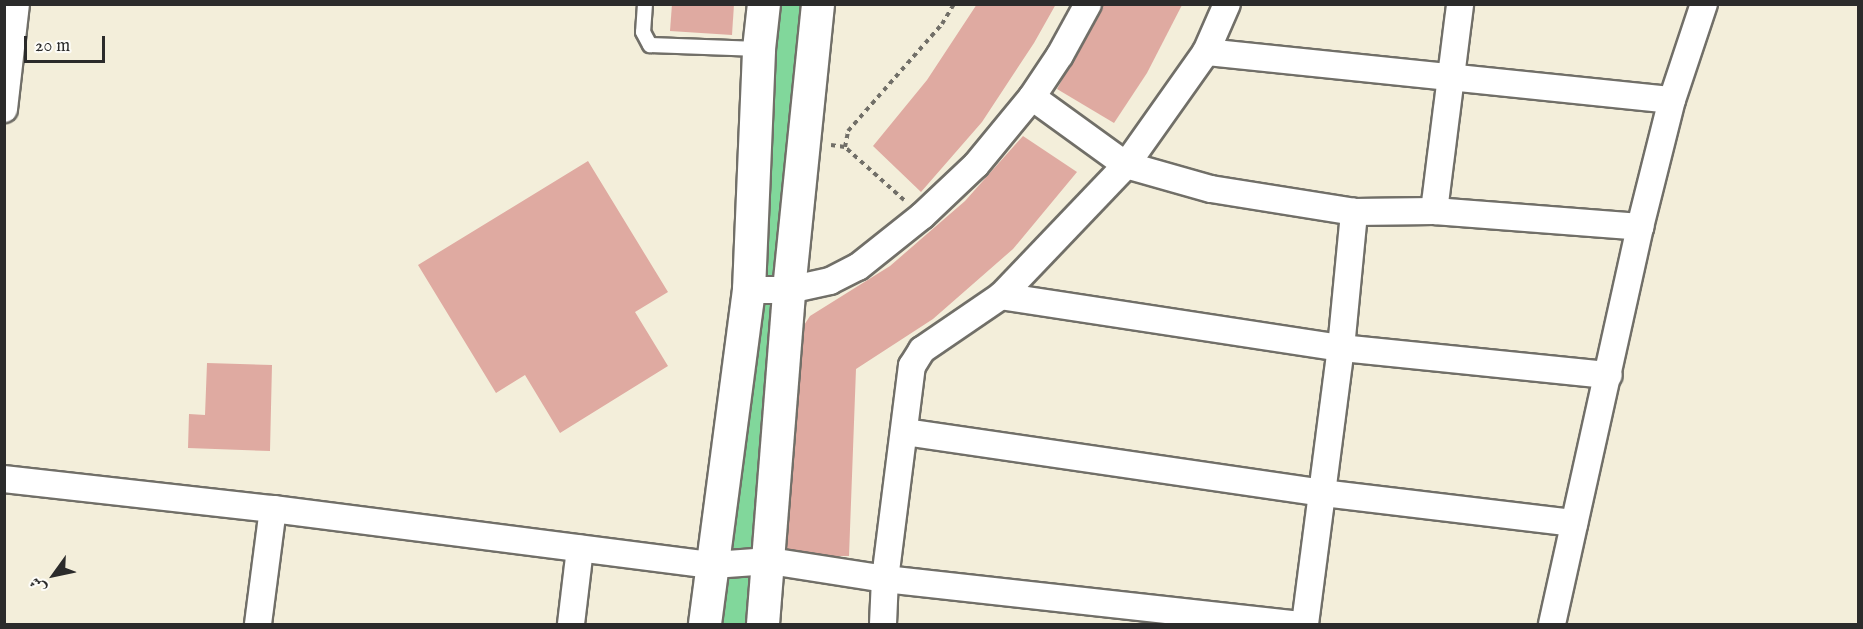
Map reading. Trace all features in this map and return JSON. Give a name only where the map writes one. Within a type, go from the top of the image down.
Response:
[{"type":"street","points":[[4,109],[16,4]]},
{"type":"street","points":[[705,624],[749,290],[759,49],[764,4]]},
{"type":"street","points":[[763,624],[770,561],[789,290],[818,4]]},
{"type":"street","points":[[749,290],[789,290],[830,281],[858,267],[922,216],[976,165],[1032,97],[1060,55],[1088,4]]},
{"type":"street","points":[[882,624],[885,579],[912,366],[922,350],[1001,296],[1126,165],[1206,52],[1227,4]]},
{"type":"street","points":[[1434,212],[1460,4]]},
{"type":"street","points":[[1552,624],[1640,227],[1672,100],[1704,4]]},
{"type":"street","points":[[1206,52],[1672,100]]},
{"type":"street","points":[[1032,97],[1126,165],[1210,189],[1354,212],[1434,212],[1640,227]]},
{"type":"street","points":[[1305,624],[1341,348],[1354,212]]},
{"type":"street","points":[[1001,296],[1341,348],[1609,375]]},
{"type":"street","points":[[905,432],[1322,493],[1574,523]]},
{"type":"street","points":[[4,479],[713,565],[770,561],[885,579],[1221,620],[1294,624]]},
{"type":"street","points":[[258,624],[273,510]]},
{"type":"street","points":[[571,624],[580,549]]},
{"type":"lane","points":[[645,4],[643,32],[650,45],[759,49]]},
{"type":"path","points":[[922,216],[845,147],[848,131],[942,24],[954,4]]},
{"type":"green space","points":[[771,5],[824,5],[763,624],[706,624]]},
{"type":"building","points":[[672,4],[734,4],[732,35],[670,31]]},
{"type":"building","points":[[977,4],[1056,4],[1034,43],[982,122],[921,192],[873,146],[927,80]]},
{"type":"building","points":[[1103,5],[1182,5],[1147,73],[1114,123],[1057,89]]},
{"type":"building","points":[[1023,136],[1077,172],[1013,249],[933,319],[856,369],[849,556],[781,556],[791,345],[810,316],[890,266],[965,201]]},
{"type":"building","points":[[588,161],[668,292],[635,312],[668,366],[560,433],[525,375],[496,393],[418,265]]},
{"type":"building","points":[[207,363],[272,365],[270,451],[188,448],[189,414],[205,415]]}]
